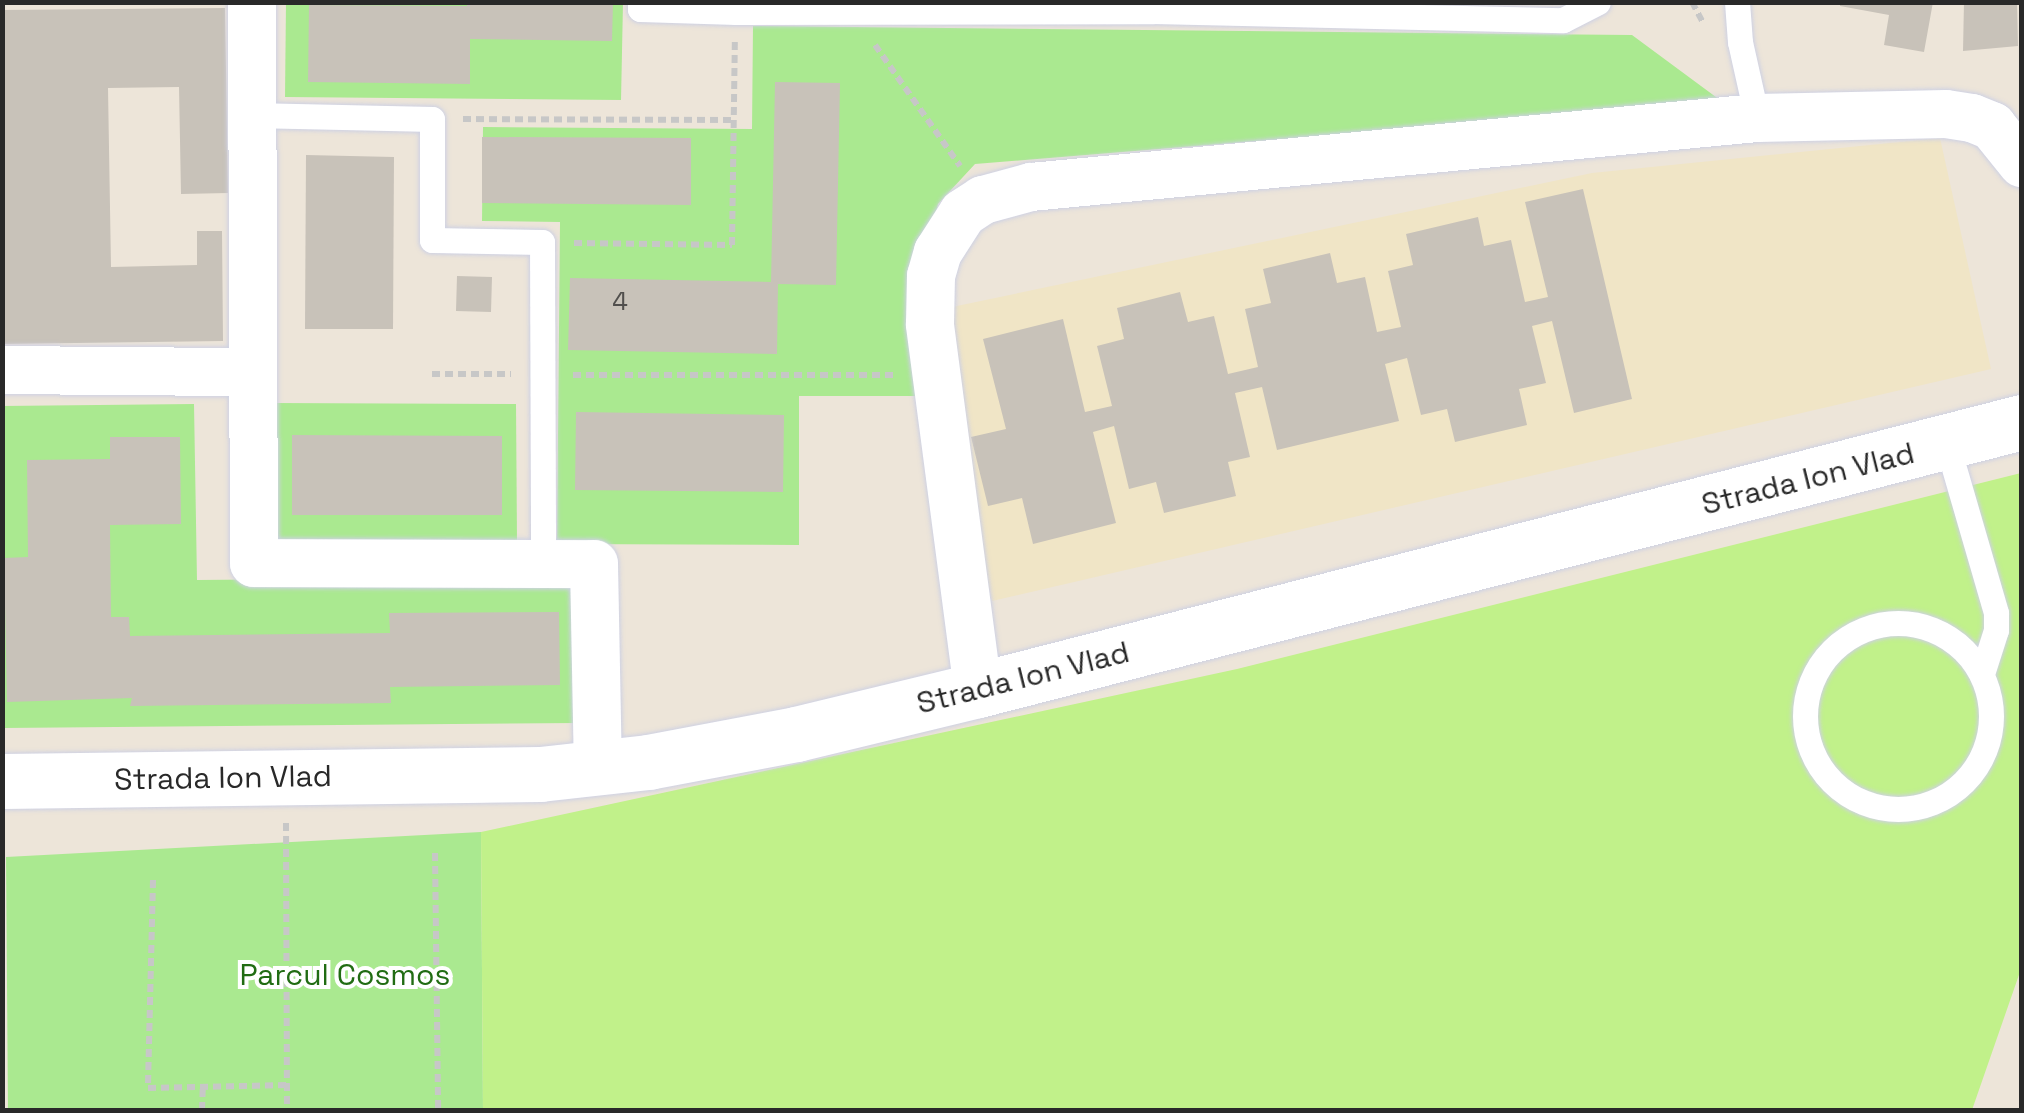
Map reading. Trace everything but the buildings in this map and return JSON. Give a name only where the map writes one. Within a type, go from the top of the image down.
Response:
[{"type":"street","points":[[252,2],[254,563],[594,564],[598,768]]},
{"type":"street","points":[[978,690],[934,375],[932,276],[938,252],[963,213],[983,200],[1031,187],[1757,118],[1946,114],[1972,118],[1992,126],[2022,163]]},
{"type":"street","points":[[2,370],[252,372]]},
{"type":"street","name":"Strada Ion Vlad","points":[[2,781],[540,774],[598,768],[796,734],[2022,422]]},
{"type":"lane","points":[[640,2],[640,10],[736,12],[1154,7],[1563,20],[1598,2]]},
{"type":"lane","points":[[1738,2],[1740,42],[1757,118]]},
{"type":"lane","points":[[252,115],[432,118],[432,240],[542,242],[542,563]]},
{"type":"lane","points":[[1947,444],[1996,614],[1996,630],[1982,674],[1990,703],[1990,734],[1979,762],[1947,794],[1904,809],[1874,806],[1847,794],[1824,774],[1810,746],[1804,715],[1810,684],[1825,656],[1848,636],[1877,624],[1908,622],[1938,632],[1964,649],[1982,674]]},
{"type":"path","points":[[542,242],[732,245],[736,12]]},
{"type":"path","points":[[852,12],[983,200]]},
{"type":"path","points":[[432,118],[734,120]]},
{"type":"path","points":[[432,374],[934,375]]},
{"type":"path","points":[[286,777],[287,1110]]},
{"type":"path","points":[[434,853],[438,1110]]},
{"type":"path","points":[[154,880],[148,1088],[287,1085]]},
{"type":"path","points":[[202,1110],[203,1087]]},
{"type":"shaded area","points":[[1940,138],[1991,369],[992,601],[952,405],[952,307],[1592,173]]},
{"type":"green space","points":[[286,3],[623,3],[621,100],[285,97]]},
{"type":"green space","points":[[753,26],[1632,35],[1724,103],[975,164],[938,204],[923,275],[926,396],[799,396],[799,545],[557,544],[560,222],[482,221],[483,127],[752,129]]},
{"type":"green space","points":[[271,403],[516,404],[517,542],[271,541]]},
{"type":"green space","points":[[194,404],[197,580],[576,577],[577,723],[3,728],[2,406]]},
{"type":"green space","points":[[2021,473],[2021,969],[1972,1110],[483,1110],[481,832],[1237,669]]},
{"type":"green space","name":"Parcul Cosmos","points":[[481,832],[483,1110],[8,1110],[6,857]]}]
